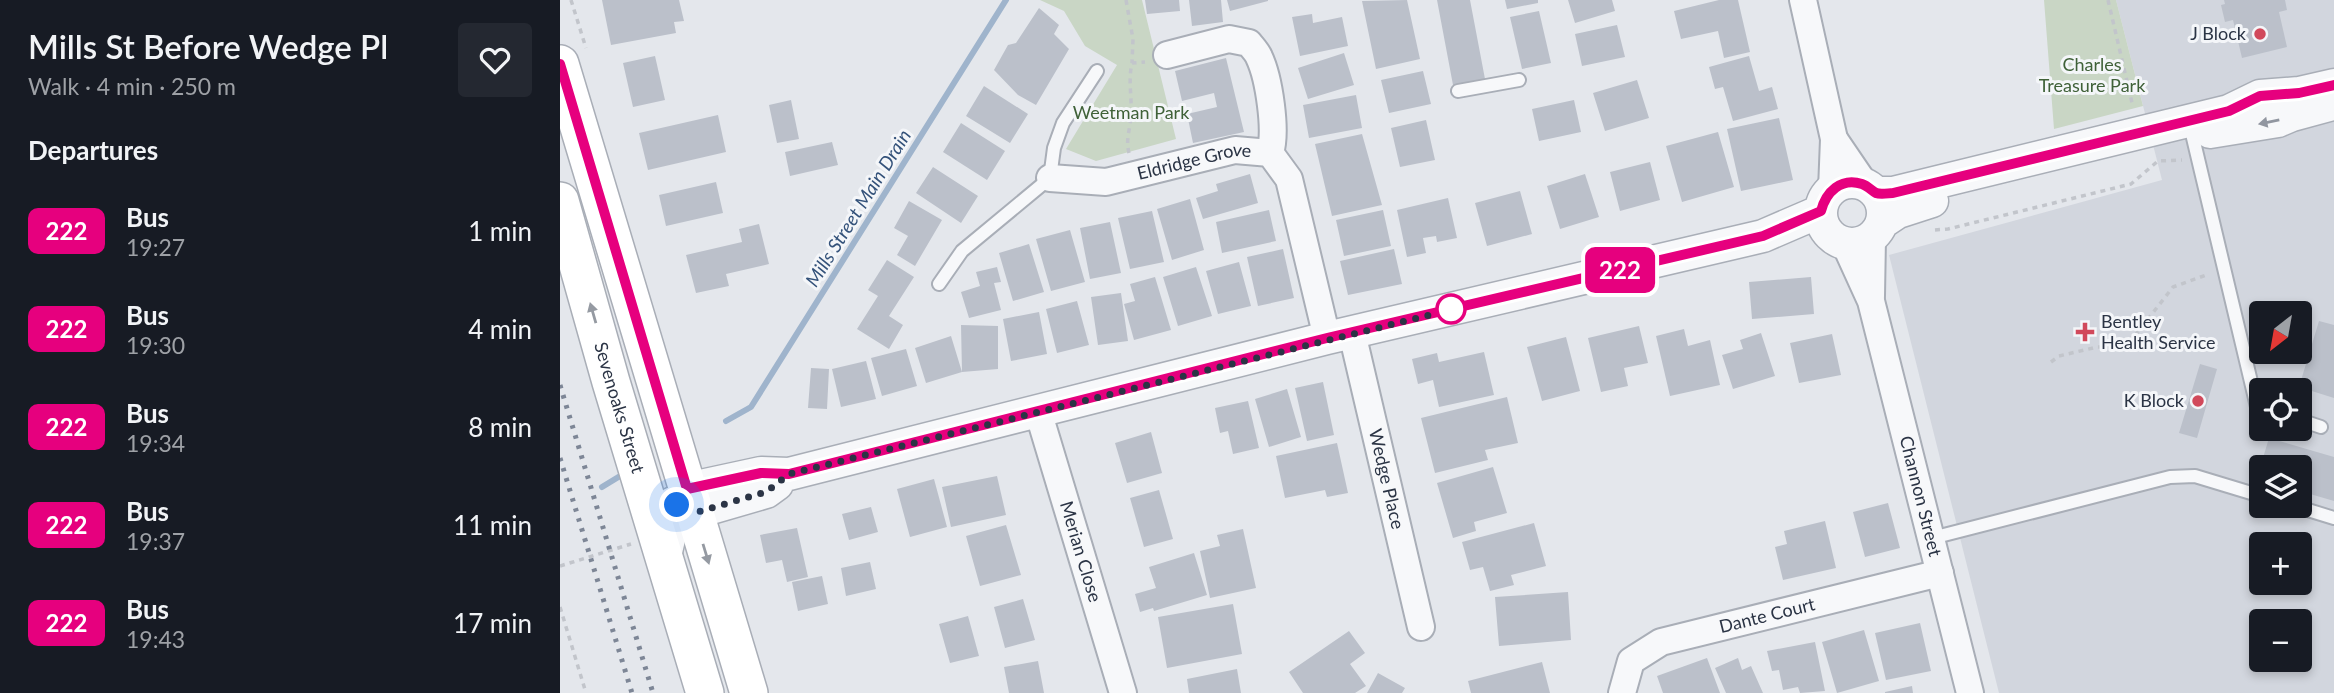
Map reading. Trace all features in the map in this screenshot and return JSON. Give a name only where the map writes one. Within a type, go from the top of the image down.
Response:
[{"type":"main road","points":[[560,64],[686,502],[750,693]]},
{"type":"main road","name":"Sevenoaks Street","points":[[560,201],[660,548],[705,693]]},
{"type":"street","name":"Channon Street","points":[[1803,0],[1871,301],[1970,693]]},
{"type":"street","points":[[1167,55],[1229,39],[1249,43],[1259,57],[1272,109],[1273,142],[1270,153]]},
{"type":"street","points":[[2193,138],[2229,111],[2260,96],[2299,93],[2334,85]]},
{"type":"street","points":[[660,548],[686,502],[761,473],[789,474],[1340,335],[1853,215],[1893,193],[2278,121],[2334,103]]},
{"type":"street","name":"Eldridge Grove","points":[[1050,178],[1107,182],[1236,150],[1270,153],[1289,179],[1340,335]]},
{"type":"street","name":"Wedge Place","points":[[1340,335],[1421,627]]},
{"type":"street","name":"Merian Close","points":[[1038,411],[1123,693]]},
{"type":"street","points":[[639,473],[686,502]]},
{"type":"street","name":"Dante Court","points":[[1622,693],[1631,661],[1661,642],[1940,573]]},
{"type":"lane","points":[[939,284],[962,251],[1050,178],[1054,149],[1063,124],[1097,71]]},
{"type":"lane","points":[[1458,91],[1519,80]]},
{"type":"lane","points":[[2193,138],[2250,378]]},
{"type":"lane","points":[[2312,424],[2321,427]]},
{"type":"lane","points":[[1932,538],[2170,477],[2194,476],[2249,492]]},
{"type":"lane","points":[[2312,511],[2334,517]]},
{"type":"path","points":[[1126,0],[1133,39],[1129,75],[1132,116],[1126,141],[1135,175]]},
{"type":"path","points":[[2108,0],[2134,113]]},
{"type":"path","points":[[1132,63],[1167,55]]},
{"type":"path","points":[[1931,230],[1948,229],[2131,184],[2158,161],[2193,138]]},
{"type":"path","points":[[2051,362],[2059,356],[2108,347],[2134,337],[2173,287],[2224,269]]},
{"type":"path","points":[[560,566],[660,548]]},
{"type":"path","points":[[560,607],[586,693]]},
{"type":"shaded area","name":"Bentley Health Service","points":[[2116,0],[2334,0],[2334,693],[1999,693],[1889,255],[2162,180]]},
{"type":"green space","name":"Weetman Park","points":[[1040,0],[1142,0],[1176,139],[1096,161],[1066,149],[1117,65],[1085,46],[1064,11]]},
{"type":"green space","name":"Charles Treasure Park","points":[[2044,0],[2116,0],[2143,106],[2054,129]]},
{"type":"building","points":[[602,0],[679,0],[684,21],[674,22],[676,33],[611,45]]},
{"type":"building","points":[[1145,0],[1179,0],[1180,11],[1147,14]]},
{"type":"building","points":[[1189,0],[1221,0],[1223,22],[1192,26]]},
{"type":"building","points":[[1227,0],[1268,0],[1268,1],[1230,11]]},
{"type":"building","points":[[1407,0],[1420,59],[1376,69],[1362,1]]},
{"type":"building","points":[[1437,0],[1470,0],[1485,79],[1453,85]]},
{"type":"building","points":[[1505,0],[1538,0],[1538,3],[1507,9]]},
{"type":"building","points":[[1568,0],[1612,0],[1615,11],[1575,23]]},
{"type":"building","points":[[1719,0],[1738,0],[1750,52],[1724,58],[1718,31],[1681,39],[1674,11]]},
{"type":"building","name":"J Block","points":[[2224,0],[2285,0],[2287,10],[2279,12],[2287,47],[2242,58],[2233,20],[2225,22],[2221,5],[2225,4]]},
{"type":"building","points":[[1039,8],[1059,25],[1054,34],[1069,49],[1036,105],[1018,95],[994,70],[1008,45],[1016,43]]},
{"type":"building","points":[[1539,11],[1551,63],[1522,69],[1510,17]]},
{"type":"building","points":[[1312,14],[1313,23],[1342,17],[1348,46],[1300,56],[1292,17]]},
{"type":"building","points":[[1617,25],[1625,57],[1582,66],[1575,34]]},
{"type":"building","points":[[1344,53],[1354,85],[1308,99],[1298,68]]},
{"type":"building","points":[[655,56],[665,100],[633,107],[623,63]]},
{"type":"building","points":[[1749,56],[1759,91],[1772,87],[1778,109],[1733,121],[1723,87],[1715,89],[1709,67]]},
{"type":"building","points":[[1226,58],[1244,132],[1193,143],[1187,114],[1217,107],[1214,93],[1182,101],[1175,71]]},
{"type":"building","points":[[1423,71],[1431,104],[1389,113],[1381,80]]},
{"type":"building","points":[[1637,80],[1649,118],[1605,131],[1593,93]]},
{"type":"building","points":[[984,86],[1028,114],[1010,143],[966,116]]},
{"type":"building","points":[[1356,95],[1362,128],[1309,138],[1303,105]]},
{"type":"building","points":[[791,100],[799,139],[777,143],[769,105]]},
{"type":"building","points":[[1574,100],[1581,132],[1539,141],[1532,109]]},
{"type":"building","points":[[718,115],[726,152],[648,170],[639,133]]},
{"type":"building","points":[[1779,118],[1793,180],[1741,191],[1727,129]]},
{"type":"building","points":[[1426,120],[1435,160],[1400,167],[1391,128]]},
{"type":"building","points":[[961,123],[1005,151],[987,180],[943,152]]},
{"type":"building","points":[[1718,132],[1734,187],[1682,202],[1666,146]]},
{"type":"building","points":[[1362,134],[1382,205],[1332,216],[1315,144]]},
{"type":"building","points":[[832,142],[838,165],[790,176],[785,152]]},
{"type":"building","points":[[1650,162],[1660,200],[1620,211],[1610,172]]},
{"type":"building","points":[[933,167],[978,196],[961,223],[916,193]]},
{"type":"building","points":[[1250,174],[1258,203],[1203,219],[1196,198],[1218,191],[1216,184]]},
{"type":"building","points":[[1585,174],[1599,217],[1560,229],[1547,186]]},
{"type":"building","points":[[716,182],[723,213],[666,226],[659,195]]},
{"type":"building","points":[[1520,191],[1532,234],[1487,246],[1475,203]]},
{"type":"building","points":[[1448,198],[1457,238],[1437,242],[1436,236],[1423,238],[1426,253],[1407,257],[1397,210]]},
{"type":"building","points":[[1190,199],[1204,250],[1172,260],[1157,209]]},
{"type":"building","points":[[909,201],[942,220],[915,266],[897,255],[908,236],[894,228]]},
{"type":"building","points":[[1269,210],[1276,241],[1222,253],[1216,222]]},
{"type":"building","points":[[1383,210],[1391,246],[1344,256],[1336,220]]},
{"type":"building","points":[[1152,211],[1164,262],[1130,269],[1118,218]]},
{"type":"building","points":[[1110,222],[1121,273],[1090,279],[1080,228]]},
{"type":"building","points":[[759,224],[769,264],[726,274],[729,286],[696,293],[686,255],[742,242],[739,229]]},
{"type":"building","points":[[1070,230],[1085,282],[1051,291],[1036,239]]},
{"type":"building","points":[[1029,244],[1044,292],[1013,301],[999,253]]},
{"type":"building","points":[[1283,249],[1294,298],[1258,306],[1247,257]]},
{"type":"building","points":[[1394,249],[1402,284],[1348,295],[1340,261]]},
{"type":"building","points":[[887,260],[914,277],[889,316],[903,325],[889,349],[857,329],[878,296],[868,290]]},
{"type":"building","points":[[1239,262],[1251,306],[1218,314],[1206,271]]},
{"type":"building","points":[[997,267],[1001,282],[994,283],[1001,310],[969,318],[961,292],[980,286],[976,272]]},
{"type":"building","points":[[1196,267],[1212,316],[1178,326],[1163,277]]},
{"type":"building","points":[[1155,277],[1171,330],[1134,340],[1124,304],[1135,301],[1130,284]]},
{"type":"building","points":[[1811,277],[1814,314],[1752,319],[1749,282]]},
{"type":"building","points":[[1121,293],[1128,341],[1098,345],[1091,297]]},
{"type":"building","points":[[1077,301],[1089,345],[1057,353],[1046,309]]},
{"type":"building","points":[[1039,312],[1047,354],[1011,361],[1003,319]]},
{"type":"building","points":[[2319,321],[2334,325],[2334,398],[2312,391],[2312,378],[2302,378],[2306,364],[2312,364],[2312,344]]},
{"type":"building","points":[[961,325],[998,326],[998,369],[962,372]]},
{"type":"building","points":[[1639,326],[1648,363],[1624,368],[1628,386],[1601,392],[1588,338]]},
{"type":"building","points":[[1684,329],[1688,346],[1710,340],[1720,385],[1670,396],[1656,336]]},
{"type":"building","points":[[1761,333],[1775,376],[1733,389],[1722,355],[1743,349],[1740,340]]},
{"type":"building","points":[[1832,334],[1841,375],[1799,383],[1790,343]]},
{"type":"building","points":[[951,336],[962,372],[926,383],[915,348]]},
{"type":"building","points":[[1566,337],[1580,391],[1542,401],[1527,347]]},
{"type":"building","points":[[906,349],[917,386],[882,396],[871,358]]},
{"type":"building","points":[[1484,352],[1494,395],[1439,407],[1433,380],[1418,384],[1412,359],[1437,353],[1439,362]]},
{"type":"building","points":[[866,361],[876,399],[841,407],[832,369]]},
{"type":"building","name":"K Block","points":[[2200,364],[2217,369],[2197,438],[2179,433]]},
{"type":"building","points":[[811,368],[829,369],[827,409],[808,408]]},
{"type":"building","points":[[1323,382],[1334,435],[1307,441],[1295,388]]},
{"type":"building","points":[[1287,389],[1301,437],[1269,447],[1255,399]]},
{"type":"building","points":[[1507,397],[1518,443],[1485,450],[1488,460],[1435,473],[1421,418]]},
{"type":"building","points":[[1248,401],[1259,448],[1233,454],[1228,431],[1220,433],[1215,408]]},
{"type":"building","points":[[1151,432],[1162,473],[1127,483],[1115,443]]},
{"type":"building","points":[[2268,441],[2279,441],[2334,457],[2334,501],[2312,495],[2312,455],[2264,455]]},
{"type":"building","points":[[1337,443],[1348,493],[1327,497],[1325,490],[1285,498],[1276,456]]},
{"type":"building","points":[[1493,467],[1507,513],[1474,522],[1476,531],[1453,538],[1437,483]]},
{"type":"building","points":[[997,476],[1006,515],[951,527],[942,487]]},
{"type":"building","points":[[934,479],[947,527],[910,537],[897,489]]},
{"type":"building","points":[[1159,490],[1173,539],[1144,547],[1130,498]]},
{"type":"building","points":[[1888,503],[1900,548],[1865,557],[1853,512]]},
{"type":"building","points":[[871,507],[878,532],[849,540],[842,514]]},
{"type":"building","points":[[1825,521],[1836,568],[1783,580],[1775,547],[1787,544],[1784,531]]},
{"type":"building","points":[[1534,523],[1546,566],[1511,575],[1514,585],[1490,591],[1483,567],[1470,570],[1462,542]]},
{"type":"building","points":[[1006,525],[1021,575],[980,586],[966,536]]},
{"type":"building","points":[[797,528],[808,577],[787,582],[782,560],[766,563],[760,535]]},
{"type":"building","points":[[1243,529],[1256,588],[1210,598],[1200,551],[1220,546],[1217,535]]},
{"type":"building","points":[[1194,553],[1207,595],[1154,611],[1153,608],[1140,612],[1135,594],[1156,588],[1149,567]]},
{"type":"building","points":[[870,562],[876,589],[846,596],[841,568]]},
{"type":"building","points":[[822,576],[828,604],[798,611],[792,582]]},
{"type":"building","points":[[1568,592],[1571,640],[1499,646],[1495,597]]},
{"type":"building","points":[[1023,599],[1035,640],[1005,648],[994,607]]},
{"type":"building","points":[[1233,604],[1242,654],[1167,668],[1158,617]]},
{"type":"building","points":[[968,616],[979,656],[950,663],[939,624]]},
{"type":"building","points":[[1920,623],[1931,671],[1886,680],[1875,633]]},
{"type":"building","points":[[1864,630],[1879,681],[1837,693],[1822,642]]},
{"type":"building","points":[[1349,631],[1365,653],[1350,664],[1366,686],[1355,693],[1303,693],[1289,672]]},
{"type":"building","points":[[1815,642],[1825,691],[1800,693],[1798,687],[1783,690],[1779,670],[1772,671],[1767,651]]},
{"type":"building","points":[[1707,658],[1720,693],[1663,693],[1657,676]]},
{"type":"building","points":[[1738,658],[1742,670],[1751,666],[1763,693],[1726,693],[1715,668]]},
{"type":"building","points":[[1038,661],[1044,693],[1009,693],[1004,667]]},
{"type":"building","points":[[1542,662],[1550,693],[1471,693],[1468,681]]},
{"type":"building","points":[[1237,669],[1241,693],[1189,693],[1187,679]]},
{"type":"building","points":[[1378,673],[1405,688],[1402,693],[1367,693]]},
{"type":"building","points":[[1912,686],[1913,693],[1885,693],[1885,692]]},
{"type":"waterway","name":"Mills Street Main Drain","points":[[726,421],[751,407],[1006,0]]},
{"type":"waterway","points":[[602,487],[625,473]]},
{"type":"railway","points":[[560,385],[653,693]]},
{"type":"railway","points":[[560,458],[632,693]]},
{"type":"bus line","name":"222","points":[[560,64],[687,489],[761,473],[789,474],[1327,338],[1763,236],[1821,211],[1827,196],[1839,185],[1858,183],[1876,193],[1893,193],[2229,111],[2260,96],[2299,93],[2334,85]]},
{"type":"place","name":"J Block","points":[[2260,34]]},
{"type":"place","name":"Bentley Health Service","points":[[2085,332]]},
{"type":"place","name":"K Block","points":[[2198,401]]},
{"type":"route","points":[[677,505],[694,513],[766,492],[789,474],[1327,338],[1454,309],[1451,309]]}]
